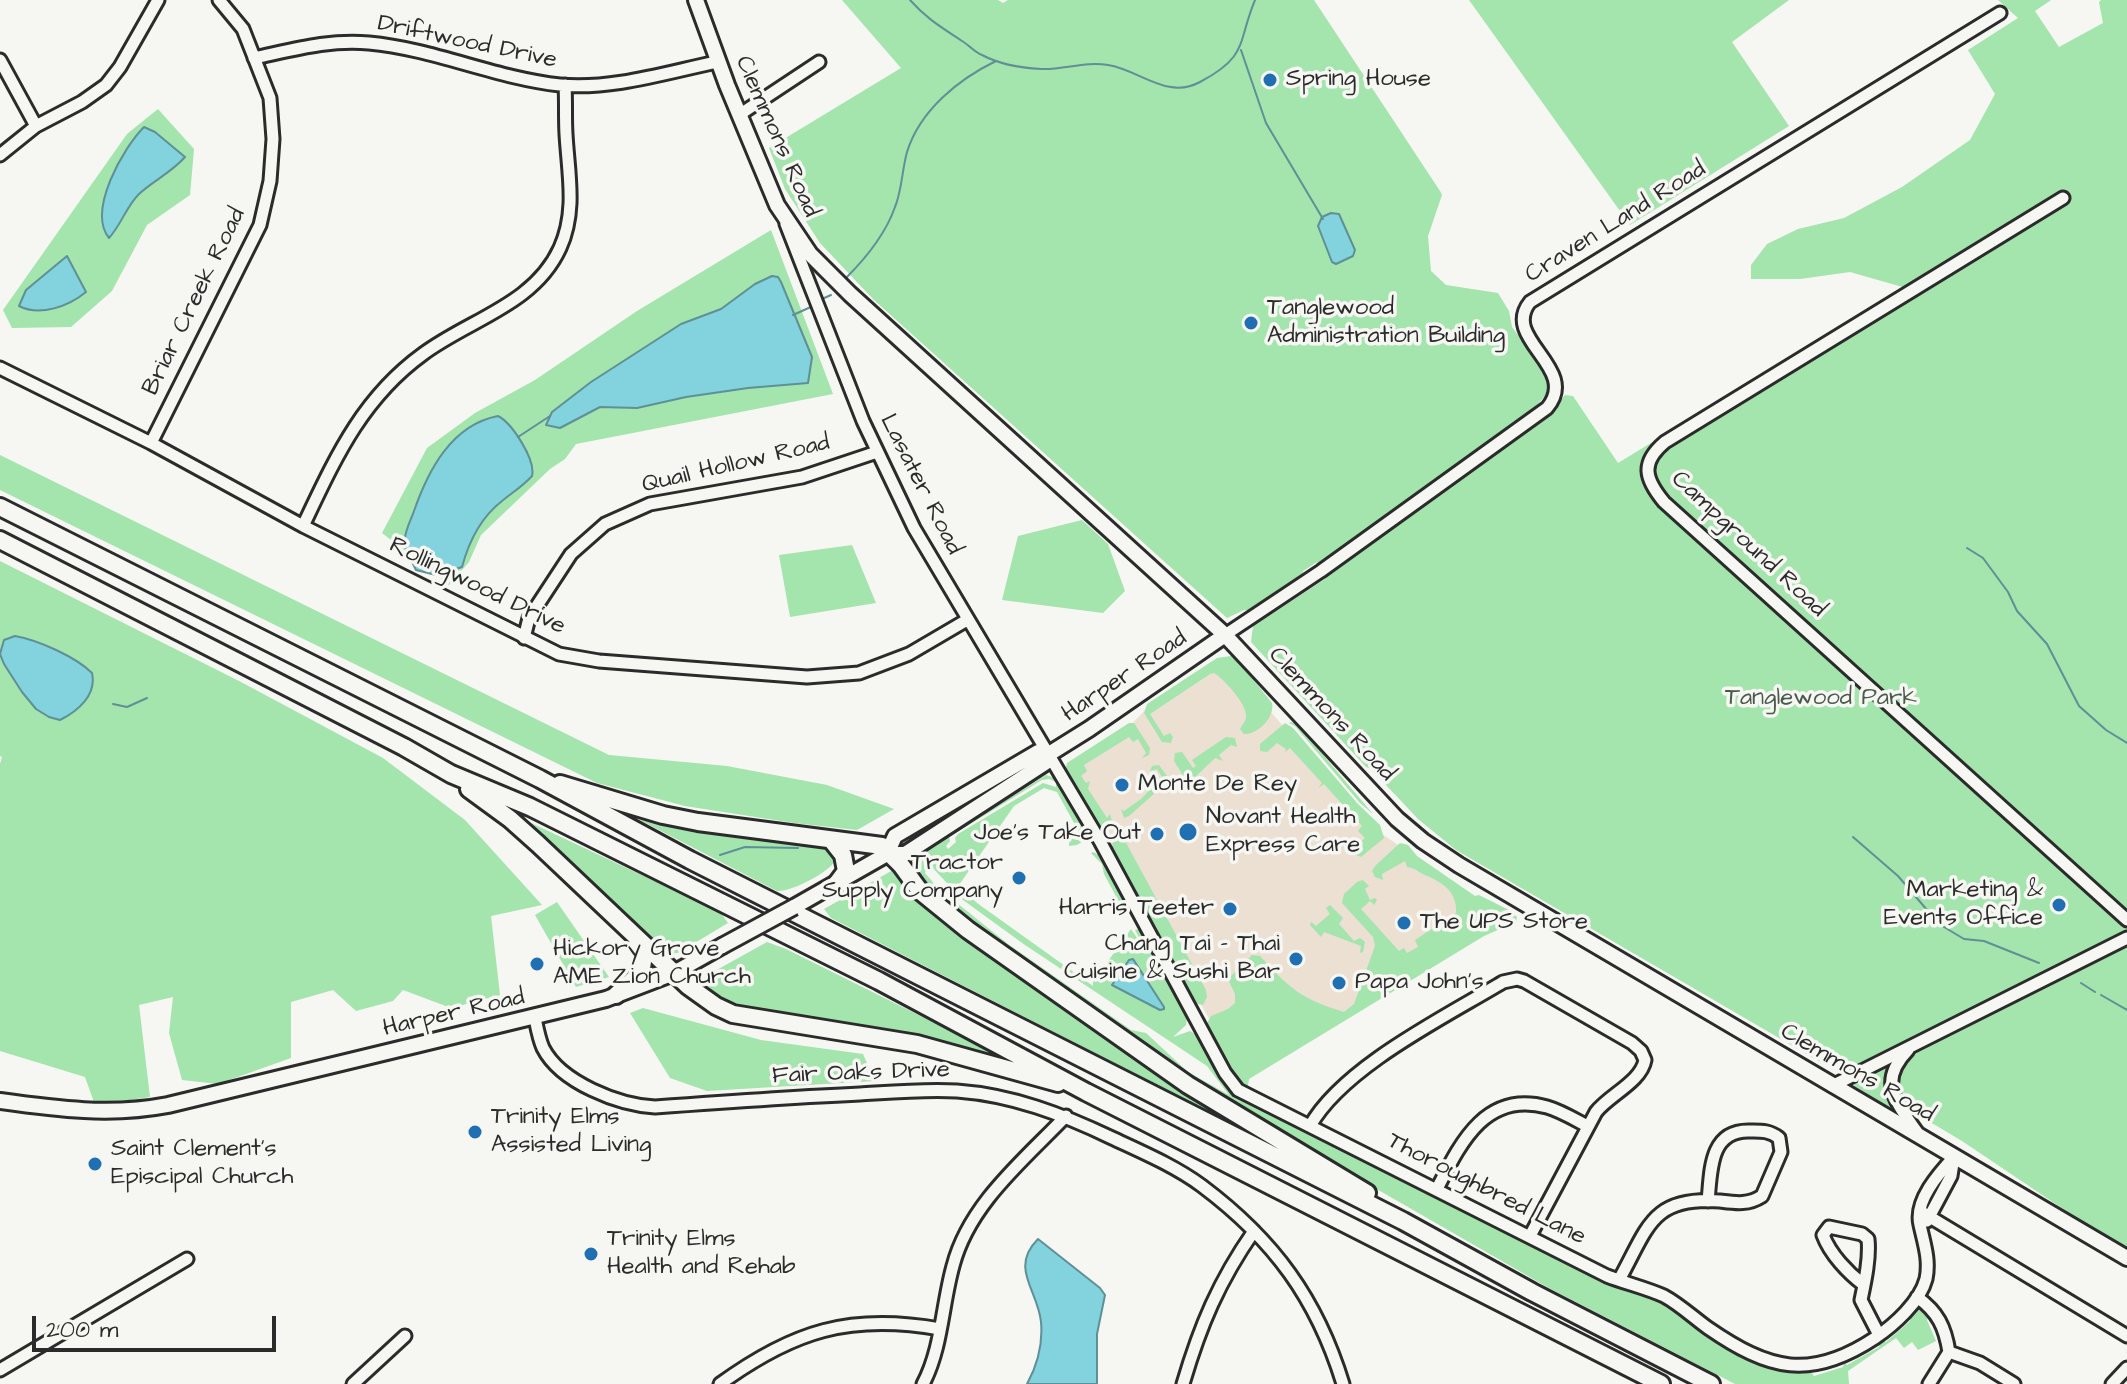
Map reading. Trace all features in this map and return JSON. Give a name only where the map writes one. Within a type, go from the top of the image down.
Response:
[{"type":"highway","points":[[0,507],[540,779],[690,860],[1403,1221],[1532,1292],[1711,1384]]},
{"type":"highway","points":[[0,540],[390,739],[451,774],[530,807],[769,926],[983,1035],[1086,1092],[1661,1384]]},
{"type":"highway","points":[[451,774],[510,819],[703,998],[733,1014],[917,1044],[1086,1092]]},
{"type":"highway","points":[[540,779],[663,815],[739,830],[882,846],[920,891],[968,930],[1188,1085],[1386,1205],[1403,1221]]},
{"type":"highway","points":[[830,887],[846,871],[843,855],[832,841]]},
{"type":"highway","points":[[616,995],[631,982],[644,962],[644,951],[636,938]]},
{"type":"main road","name":"Clemmons Road","points":[[696,0],[717,62],[785,220],[810,254],[850,294],[1225,635],[1397,819],[1423,841],[2127,1258]]},
{"type":"main road","name":"Harper Road","points":[[0,1101],[110,1113],[136,1111],[535,1018],[616,995],[674,973],[887,854],[905,854],[1045,763],[1049,754],[1225,635]]},
{"type":"street","points":[[0,155],[36,126],[82,102],[106,85],[120,67],[158,0]]},
{"type":"street","name":"Briar Creek Road","points":[[151,443],[260,225],[270,181],[273,139],[270,98],[243,29],[219,0]]},
{"type":"street","name":"Craven Land Road","points":[[1225,635],[1334,562],[1547,408],[1557,384],[1554,374],[1523,326],[1524,311],[1530,302],[2000,13]]},
{"type":"street","name":"Driftwood Drive","points":[[254,58],[321,44],[370,43],[512,77],[565,85],[623,81],[717,62]]},
{"type":"street","points":[[0,60],[36,126]]},
{"type":"street","points":[[739,115],[819,62]]},
{"type":"street","points":[[303,526],[350,430],[383,389],[424,353],[502,309],[538,281],[560,249],[569,223],[571,190],[565,85]]},
{"type":"street","name":"Campground Road","points":[[2063,198],[1665,442],[1651,457],[1647,473],[1664,502],[2127,920]]},
{"type":"street","name":"Lasater Road","points":[[785,220],[877,452],[914,528],[1049,754]]},
{"type":"street","name":"Rollingwood Drive","points":[[0,368],[151,443],[303,526],[559,654],[599,661],[807,677],[859,673],[909,654],[967,620]]},
{"type":"street","name":"Quail Hollow Road","points":[[524,638],[529,618],[565,563],[605,524],[650,504],[802,477],[877,452]]},
{"type":"street","name":"Thoroughbred Lane","points":[[1049,754],[1100,841],[1230,1081],[1245,1094],[1619,1280],[1664,1297],[1723,1338],[1783,1366],[1810,1365],[1840,1356],[1879,1335],[1917,1297]]},
{"type":"street","points":[[1832,1086],[2127,938]]},
{"type":"street","points":[[1310,1126],[1332,1095],[1357,1074],[1503,982],[1517,979],[1632,1043],[1644,1055],[1645,1064],[1605,1101],[1587,1126],[1530,1236]]},
{"type":"street","name":"Fair Oaks Drive","points":[[535,1018],[542,1046],[555,1063],[598,1093],[635,1106],[926,1090],[984,1094],[1016,1100],[1066,1116],[1154,1158],[1201,1185],[1254,1231],[1277,1254],[1307,1297],[1331,1344],[1343,1384]]},
{"type":"street","points":[[1916,1042],[1897,1064],[1891,1084],[1896,1104],[1920,1136]]},
{"type":"street","points":[[1437,1189],[1473,1128],[1498,1111],[1516,1105],[1542,1106],[1587,1126]]},
{"type":"street","points":[[923,1384],[940,1329],[953,1264],[965,1233],[983,1204],[1066,1116]]},
{"type":"street","points":[[1619,1280],[1649,1226],[1664,1209],[1679,1202],[1744,1203],[1762,1196],[1781,1152],[1779,1138],[1766,1131],[1743,1131],[1723,1138],[1713,1156],[1708,1201]]},
{"type":"street","points":[[1929,1384],[1949,1352],[1941,1321],[1932,1308],[1917,1297],[1925,1281],[1927,1267],[1920,1225],[1924,1213],[1951,1176],[1954,1157]]},
{"type":"street","points":[[1924,1213],[2127,1336]]},
{"type":"street","points":[[1864,1285],[1844,1267],[1826,1243],[1823,1235],[1829,1227],[1856,1232],[1868,1239],[1864,1285],[1862,1305],[1879,1335]]},
{"type":"street","points":[[1183,1384],[1211,1300],[1254,1231]]},
{"type":"street","points":[[0,1370],[187,1259]]},
{"type":"street","points":[[720,1384],[769,1352],[823,1329],[884,1322],[940,1329]]},
{"type":"street","points":[[353,1384],[405,1336]]},
{"type":"street","points":[[1949,1352],[1980,1363],[2014,1384]]},
{"type":"street","points":[[2112,1384],[2127,1368]]},
{"type":"shaded area","points":[[1227,663],[1376,830],[1474,896],[1467,906],[1355,1008],[1344,1014],[1211,1022],[1069,767],[1129,727],[1151,704]]},
{"type":"green space","points":[[842,0],[998,0],[1003,3],[1008,0],[1314,0],[1442,195],[1428,236],[1431,271],[1446,285],[1498,293],[1509,311],[1512,327],[1550,378],[1552,388],[1529,414],[1319,566],[1317,562],[1303,571],[1302,575],[1251,610],[1227,618],[874,300],[820,243],[785,189],[769,148],[901,68]]},
{"type":"green space","points":[[1469,0],[1789,0],[1732,42],[1789,126],[1630,225]]},
{"type":"green space","name":"Tanglewood Park","points":[[1998,0],[2051,0],[2035,11],[2059,47],[2103,23],[2101,0],[2127,0],[2127,1252],[1887,1093],[1891,1106],[1888,1107],[1853,1085],[1861,1078],[1842,1066],[1822,1063],[1456,850],[1418,819],[1366,767],[1251,642],[1253,626],[1325,579],[1325,575],[1556,405],[1565,395],[1573,396],[1618,463],[1906,288],[1850,272],[1800,279],[1751,279],[1751,265],[1767,244],[1798,229],[1844,218],[1902,187],[1970,140],[1995,94],[1968,50],[2018,18]]},
{"type":"green space","points":[[158,109],[194,149],[190,195],[147,225],[112,291],[71,327],[12,328],[3,310],[127,134]]},
{"type":"green space","points":[[771,230],[833,394],[576,444],[565,459],[550,469],[481,535],[469,562],[449,585],[382,533],[427,448],[475,413],[535,380],[637,311]]},
{"type":"green space","points":[[0,455],[609,755],[727,766],[827,785],[894,809],[857,830],[685,806],[597,783],[0,490]]},
{"type":"green space","points":[[1082,520],[1108,544],[1125,591],[1103,613],[1002,600],[1018,536]]},
{"type":"green space","points":[[852,545],[876,603],[790,617],[779,555]]},
{"type":"green space","points":[[0,561],[241,682],[383,758],[465,820],[542,905],[491,916],[500,995],[451,1008],[403,990],[393,1001],[356,1011],[333,990],[291,1002],[291,1058],[218,1084],[182,1080],[169,1033],[173,997],[139,1005],[150,1097],[95,1105],[85,1077],[0,1051]]},
{"type":"green space","points":[[1231,656],[1272,703],[1271,714],[1264,724],[1255,732],[1244,734],[1240,729],[1246,712],[1229,686],[1214,673],[1150,714],[1164,736],[1170,733],[1173,737],[1171,743],[1162,742],[1144,713],[1147,704],[1217,658]]},
{"type":"green space","points":[[1291,722],[1298,725],[1373,814],[1360,803]]},
{"type":"green space","points":[[1129,723],[1134,723],[1150,748],[1149,755],[1142,758],[1146,753],[1138,739],[1133,742],[1129,737],[1084,765],[1087,771],[1081,776],[1086,783],[1090,781],[1088,789],[1107,818],[1110,814],[1113,825],[1101,828],[1065,772],[1067,763]]},
{"type":"green space","points":[[1285,723],[1293,728],[1357,803],[1380,825],[1384,838],[1361,857],[1354,854],[1356,846],[1365,838],[1358,831],[1362,826],[1324,784],[1318,788],[1322,783],[1290,748],[1285,752],[1286,749],[1277,743],[1267,752],[1260,751],[1260,744]]},
{"type":"green space","points":[[1226,737],[1235,738],[1237,747],[1231,745],[1219,755],[1223,761],[1215,758],[1192,780],[1194,785],[1189,785],[1174,761],[1175,753],[1182,752],[1193,768],[1196,766],[1192,760]]},
{"type":"green space","points":[[1159,765],[1167,776],[1166,783],[1124,818],[1121,809],[1124,811],[1141,799],[1162,777],[1157,769],[1150,771],[1152,766]]},
{"type":"green space","points":[[1046,775],[1056,778],[1085,830],[1085,840],[1069,846],[1069,839],[1079,832],[1057,792],[1044,788],[1014,806],[959,885],[977,903],[1093,986],[1131,929],[1146,951],[1135,930],[1139,929],[1187,1018],[1186,1025],[1173,1037],[1190,1031],[1195,1034],[1227,1083],[1621,1287],[1662,1301],[1732,1348],[1770,1367],[1790,1371],[1810,1370],[1814,1376],[1843,1367],[1844,1361],[1847,1365],[1879,1347],[1881,1340],[1886,1342],[1910,1321],[1908,1313],[1917,1306],[1930,1314],[1927,1320],[1936,1341],[1918,1350],[1912,1342],[1904,1348],[1896,1338],[1848,1371],[1849,1384],[1735,1384],[1547,1287],[1210,1091],[951,910],[913,871],[913,861],[921,854]],"holes":[[[1042,780],[1056,782],[1056,787],[1043,783],[958,834],[956,842],[948,849],[949,837]],[[929,864],[963,900],[1207,1066],[1229,1095],[1188,1072],[1146,1033],[1131,1030],[1008,944],[937,887],[925,873]]]},
{"type":"green space","points":[[632,811],[827,847],[836,859],[827,870],[810,880],[777,891],[630,815]]},
{"type":"green space","points":[[527,821],[720,912],[728,923],[678,953],[664,954],[526,824]]},
{"type":"green space","points":[[1119,838],[1125,841],[1206,990],[1203,1005],[1193,1003],[1111,851],[1113,842]]},
{"type":"green space","points":[[1400,843],[1408,845],[1417,856],[1475,896],[1479,895],[1509,910],[1517,917],[1516,922],[1484,936],[1249,1079],[1247,1091],[1231,1074],[1206,1025],[1211,1016],[1235,1003],[1235,994],[1228,979],[1252,955],[1260,956],[1306,997],[1344,1012],[1354,1004],[1375,946],[1373,937],[1342,903],[1344,894],[1357,882],[1363,880],[1369,886],[1365,889],[1370,900],[1377,900],[1374,905],[1370,901],[1361,909],[1399,951],[1404,948],[1407,953],[1418,947],[1415,940],[1456,913],[1454,899],[1448,889],[1407,867],[1405,861],[1382,874],[1383,880],[1375,877],[1372,871],[1375,866]]},
{"type":"green space","points":[[1091,853],[1099,855],[1127,907],[1127,913],[1104,874],[1102,864]]},
{"type":"green space","points":[[893,870],[1208,1106],[1206,1110],[831,918],[824,909]]},
{"type":"green space","points":[[557,902],[609,977],[576,987],[535,915]]},
{"type":"green space","points":[[1330,905],[1343,918],[1339,924],[1354,941],[1360,938],[1365,942],[1363,952],[1360,953],[1361,946],[1324,932],[1321,937],[1310,925],[1311,922],[1316,926],[1330,914],[1326,908]]},
{"type":"green space","points":[[767,942],[993,1052],[990,1057],[728,1006],[695,982]]},
{"type":"green space","points":[[643,1008],[761,1040],[863,1054],[875,1081],[707,1091],[670,1078],[630,1013]]},
{"type":"water","points":[[144,127],[155,132],[185,157],[139,194],[109,238],[103,226],[102,212],[110,180],[127,149]]},
{"type":"water","points":[[1339,214],[1355,250],[1353,256],[1336,264],[1332,262],[1318,226],[1322,217]]},
{"type":"water","points":[[67,256],[86,292],[71,302],[45,310],[19,306],[26,290]]},
{"type":"water","points":[[772,276],[778,277],[781,282],[812,357],[808,383],[686,397],[637,408],[600,407],[560,428],[546,425],[552,412],[591,382],[681,324],[721,309],[755,284]]},
{"type":"water","points":[[498,416],[522,443],[530,461],[532,476],[482,522],[462,567],[436,575],[416,570],[406,548],[405,537],[426,481],[454,439],[481,421]]},
{"type":"water","points":[[15,636],[56,650],[92,673],[89,695],[73,712],[60,720],[49,717],[36,709],[22,692],[0,654],[4,640]]},
{"type":"water","points":[[1133,959],[1164,1009],[1160,1010],[1112,985],[1129,960]]},
{"type":"water","points":[[1038,1239],[1105,1295],[1097,1334],[1097,1384],[1027,1384],[1037,1361],[1041,1322],[1025,1270],[1030,1250]]},
{"type":"waterway","points":[[910,0],[976,52],[996,61],[1041,69],[1108,65],[1176,88],[1200,82],[1227,64],[1239,47],[1255,0]]},
{"type":"waterway","points":[[1241,50],[1266,123],[1323,219]]},
{"type":"waterway","points":[[846,278],[874,245],[891,217],[907,152],[921,123],[955,87],[996,61]]},
{"type":"waterway","points":[[822,299],[831,295]]},
{"type":"waterway","points":[[793,315],[813,306]]},
{"type":"waterway","points":[[518,437],[550,416]]},
{"type":"waterway","points":[[1967,548],[1983,558],[2008,592],[2017,611],[2047,644],[2079,706],[2106,730],[2127,743]]},
{"type":"waterway","points":[[113,704],[127,707],[147,698]]},
{"type":"waterway","points":[[1853,837],[1898,876],[1939,924],[1964,939],[1984,941],[2039,963]]},
{"type":"waterway","points":[[720,855],[745,847],[798,848]]},
{"type":"waterway","points":[[2081,983],[2095,992]]},
{"type":"waterway","points":[[2101,995],[2127,1010]]},
{"type":"place","name":"Spring House","points":[[1270,80]]},
{"type":"place","name":"Tanglewood Administration Building","points":[[1251,323]]},
{"type":"place","name":"Monte De Rey","points":[[1122,785]]},
{"type":"place","name":"Novant Health Express Care","points":[[1188,832]]},
{"type":"place","name":"Joe's Take Out","points":[[1157,834]]},
{"type":"place","name":"Tractor Supply Company","points":[[1019,878]]},
{"type":"place","name":"Marketing & Events Office","points":[[2059,905]]},
{"type":"place","name":"Harris Teeter","points":[[1230,909]]},
{"type":"place","name":"The UPS Store","points":[[1404,923]]},
{"type":"place","name":"Chang Tai - Thai Cuisine & Sushi Bar","points":[[1296,959]]},
{"type":"place","name":"Hickory Grove AME Zion Church","points":[[537,964]]},
{"type":"place","name":"Papa John's","points":[[1339,983]]},
{"type":"place","name":"Trinity Elms Assisted Living","points":[[475,1132]]},
{"type":"place","name":"Saint Clement's Episcipal Church","points":[[95,1164]]},
{"type":"place","name":"Trinity Elms Health and Rehab","points":[[591,1254]]}]
